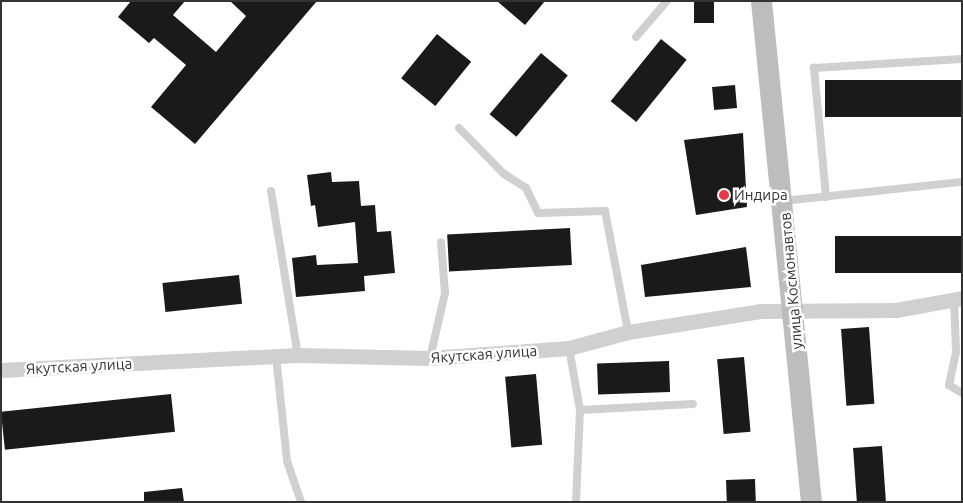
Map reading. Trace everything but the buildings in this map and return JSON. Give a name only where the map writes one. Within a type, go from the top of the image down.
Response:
[{"type":"street","name":"улица Космонавтов","points":[[761,1],[783,201],[811,502]]},
{"type":"street","name":"Якутская улица","points":[[1,370],[298,355],[430,358],[569,348],[628,332],[793,308],[896,310],[958,298]]},
{"type":"lane","points":[[636,37],[667,1]]},
{"type":"lane","points":[[826,197],[814,68],[962,59]]},
{"type":"lane","points":[[459,128],[504,174],[526,188],[538,213],[606,211],[628,332]]},
{"type":"lane","points":[[783,201],[962,182]]},
{"type":"lane","points":[[271,191],[298,355]]},
{"type":"lane","points":[[430,358],[445,293],[441,242]]},
{"type":"lane","points":[[958,298],[956,352],[949,385],[962,393]]},
{"type":"lane","points":[[569,348],[580,410],[576,502]]},
{"type":"lane","points":[[276,356],[287,461],[301,502]]},
{"type":"lane","points":[[580,410],[693,404]]},
{"type":"place","name":"Индира","points":[[724,195]]}]
